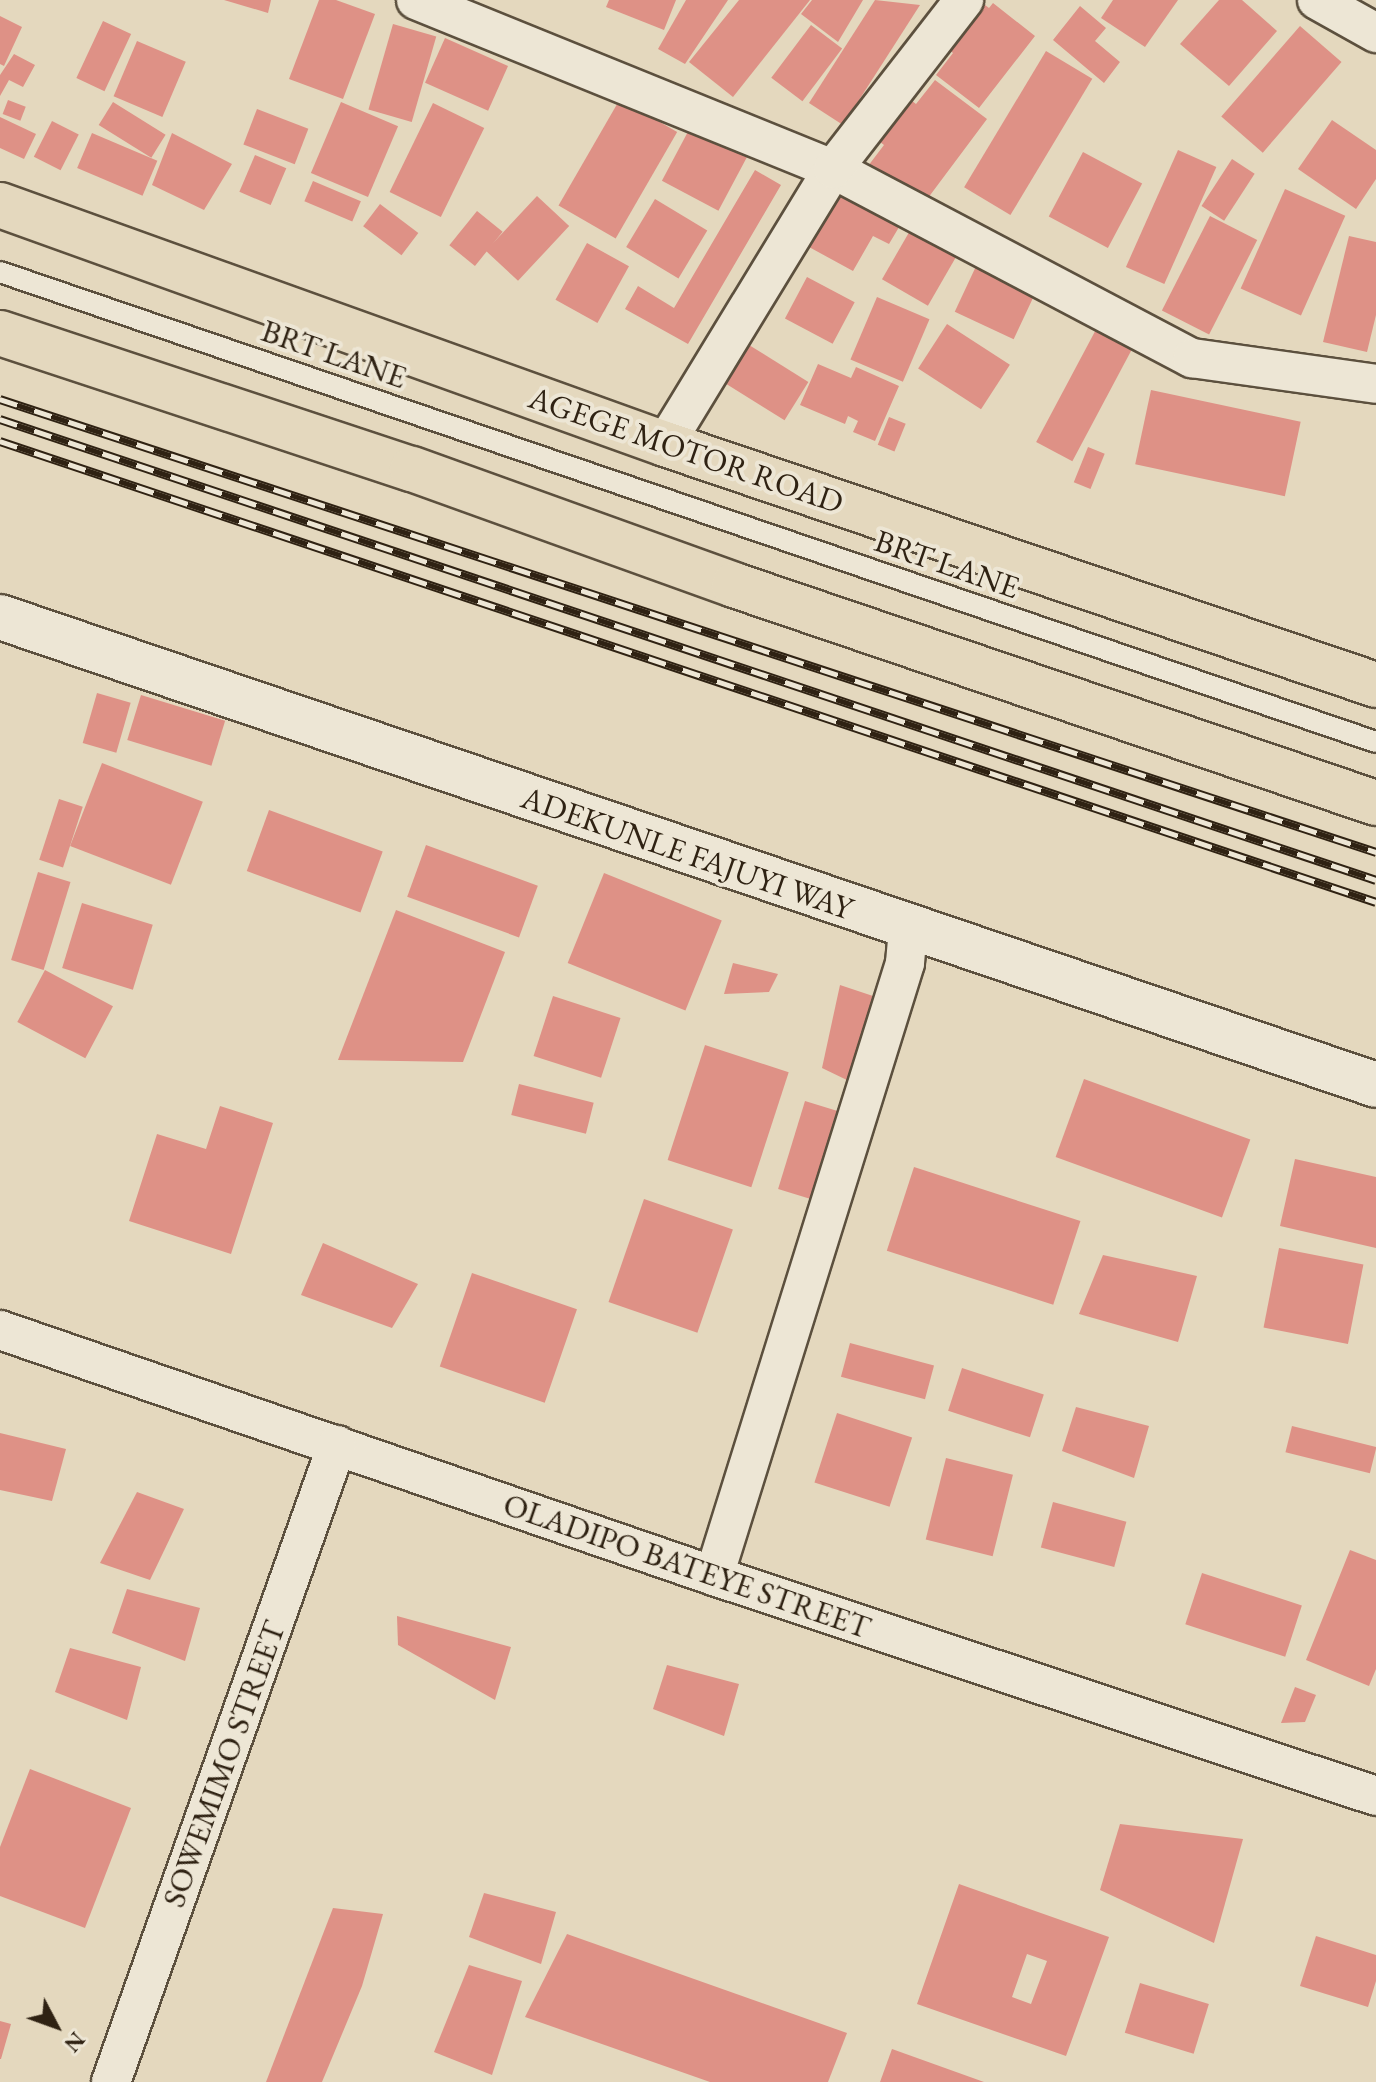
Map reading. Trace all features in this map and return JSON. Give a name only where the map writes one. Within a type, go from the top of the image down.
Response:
[{"type":"highway","name":"AGEGE MOTOR ROAD","points":[[0,205],[665,444],[1376,685]]},
{"type":"highway","points":[[0,333],[412,469],[734,585],[1376,803]]},
{"type":"street","points":[[416,0],[833,169],[1192,358],[1376,384]]},
{"type":"street","points":[[665,444],[833,169],[964,0]]},
{"type":"street","points":[[1317,0],[1376,33]]},
{"type":"street","name":"ADEKUNLE FAJUYI WAY","points":[[0,617],[908,929],[1376,1085]]},
{"type":"street","points":[[714,1576],[905,963],[908,929]]},
{"type":"street","name":"OLADIPO BATEYE STREET","points":[[0,1330],[714,1576],[1376,1796]]},
{"type":"street","name":"SOWEMIMO STREET","points":[[111,2082],[337,1445]]},
{"type":"lane","name":"BRT LANE","points":[[0,272],[1376,742]]},
{"type":"building","points":[[224,0],[271,0],[268,13]]},
{"type":"building","points":[[319,0],[336,0],[375,14],[343,99],[289,79]]},
{"type":"building","points":[[609,0],[676,0],[664,30],[606,7]]},
{"type":"building","points":[[686,0],[728,0],[685,64],[658,49]]},
{"type":"building","points":[[739,0],[810,0],[733,97],[689,62]]},
{"type":"building","points":[[812,0],[863,0],[838,42],[801,14]]},
{"type":"building","points":[[875,0],[920,5],[843,125],[809,103]]},
{"type":"building","points":[[1113,0],[1178,0],[1145,47],[1101,18]]},
{"type":"building","points":[[1219,0],[1242,0],[1277,31],[1229,86],[1180,44]]},
{"type":"building","points":[[981,2],[989,8],[993,3],[1035,36],[979,108],[936,75],[953,53],[945,46]]},
{"type":"building","points":[[1080,6],[1106,28],[1095,41],[1120,62],[1104,83],[1053,40]]},
{"type":"building","points":[[0,16],[22,27],[4,66],[0,64]]},
{"type":"building","points":[[103,21],[131,34],[104,91],[76,78]]},
{"type":"building","points":[[393,24],[436,36],[412,122],[368,110]]},
{"type":"building","points":[[811,25],[842,48],[802,101],[771,78]]},
{"type":"building","points":[[1300,26],[1342,62],[1263,153],[1221,117]]},
{"type":"building","points":[[445,38],[508,66],[488,111],[425,83]]},
{"type":"building","points":[[137,41],[186,62],[162,117],[114,96]]},
{"type":"building","points":[[1046,51],[1092,79],[1010,215],[964,187]]},
{"type":"building","points":[[14,54],[35,65],[23,87],[9,80],[0,96],[0,75]]},
{"type":"building","points":[[935,80],[987,119],[922,206],[865,170],[884,145],[871,135],[903,94],[916,104]]},
{"type":"building","points":[[620,99],[677,132],[616,239],[558,206]]},
{"type":"building","points":[[8,100],[26,107],[20,121],[3,114]]},
{"type":"building","points":[[113,102],[166,135],[151,158],[99,125]]},
{"type":"building","points":[[341,102],[398,126],[368,197],[311,173]]},
{"type":"building","points":[[433,103],[484,128],[441,217],[390,192]]},
{"type":"building","points":[[257,109],[308,129],[295,164],[243,144]]},
{"type":"building","points":[[0,117],[36,134],[24,159],[0,148]]},
{"type":"building","points":[[1332,120],[1376,150],[1376,179],[1356,209],[1298,169]]},
{"type":"building","points":[[52,121],[79,135],[61,170],[34,157]]},
{"type":"building","points":[[691,126],[748,156],[718,211],[662,181]]},
{"type":"building","points":[[92,133],[157,161],[143,196],[77,168]]},
{"type":"building","points":[[172,133],[232,164],[204,210],[152,185]]},
{"type":"building","points":[[1178,150],[1216,167],[1164,284],[1126,267]]},
{"type":"building","points":[[1083,152],[1142,183],[1108,248],[1049,216]]},
{"type":"building","points":[[255,155],[286,168],[271,205],[239,192]]},
{"type":"building","points":[[1232,159],[1255,174],[1224,221],[1202,206]]},
{"type":"building","points":[[755,170],[781,185],[688,344],[625,309],[638,286],[674,308]]},
{"type":"building","points":[[313,181],[361,201],[352,222],[304,201]]},
{"type":"building","points":[[844,183],[905,217],[889,244],[873,236],[853,271],[809,247]]},
{"type":"building","points":[[1285,189],[1345,216],[1301,315],[1241,289]]},
{"type":"building","points":[[537,196],[569,226],[518,281],[486,251]]},
{"type":"building","points":[[655,199],[707,230],[678,278],[626,247]]},
{"type":"building","points":[[380,204],[418,233],[401,255],[363,226]]},
{"type":"building","points":[[477,211],[503,232],[475,266],[449,245]]},
{"type":"building","points":[[1210,216],[1257,240],[1209,335],[1162,310]]},
{"type":"building","points":[[915,222],[961,248],[928,306],[882,279]]},
{"type":"building","points":[[1349,236],[1376,242],[1376,315],[1367,352],[1323,342]]},
{"type":"building","points":[[587,243],[629,266],[597,323],[555,300]]},
{"type":"building","points":[[978,262],[1037,289],[1014,339],[955,312]]},
{"type":"building","points":[[807,277],[855,302],[833,344],[785,318]]},
{"type":"building","points":[[877,297],[929,319],[903,382],[850,360]]},
{"type":"building","points":[[1100,322],[1136,341],[1072,461],[1036,442]]},
{"type":"building","points":[[947,324],[1010,365],[981,409],[918,368]]},
{"type":"building","points":[[749,345],[808,382],[785,420],[725,383]]},
{"type":"building","points":[[818,364],[851,378],[856,367],[899,386],[875,441],[853,432],[858,421],[848,416],[845,424],[800,405]]},
{"type":"building","points":[[1151,390],[1301,422],[1285,496],[1135,464]]},
{"type":"building","points":[[889,417],[906,424],[894,452],[878,445]]},
{"type":"building","points":[[1088,447],[1105,454],[1090,489],[1074,482]]},
{"type":"building","points":[[97,693],[131,703],[116,753],[83,743]]},
{"type":"building","points":[[141,695],[225,721],[211,766],[127,740]]},
{"type":"building","points":[[102,763],[203,802],[171,885],[70,846]]},
{"type":"building","points":[[59,799],[83,807],[63,868],[39,860]]},
{"type":"building","points":[[269,810],[383,851],[360,912],[247,871]]},
{"type":"building","points":[[426,845],[538,886],[519,937],[407,897]]},
{"type":"building","points":[[38,872],[71,882],[44,970],[11,960]]},
{"type":"building","points":[[604,873],[722,921],[685,1011],[568,963]]},
{"type":"building","points":[[82,903],[153,925],[133,990],[62,968]]},
{"type":"building","points":[[396,910],[505,952],[463,1062],[338,1060]]},
{"type":"building","points":[[733,963],[778,974],[769,992],[724,994]]},
{"type":"building","points":[[45,970],[113,1006],[85,1058],[17,1022]]},
{"type":"building","points":[[840,985],[882,999],[851,1082],[822,1068]]},
{"type":"building","points":[[553,996],[621,1018],[601,1078],[534,1056]]},
{"type":"building","points":[[705,1045],[789,1072],[751,1187],[668,1160]]},
{"type":"building","points":[[1084,1079],[1250,1140],[1222,1218],[1056,1157]]},
{"type":"building","points":[[519,1084],[594,1103],[586,1134],[511,1115]]},
{"type":"building","points":[[805,1101],[838,1111],[811,1199],[778,1189]]},
{"type":"building","points":[[220,1106],[273,1123],[231,1254],[129,1221],[157,1134],[206,1149]]},
{"type":"building","points":[[1295,1159],[1376,1177],[1376,1248],[1280,1226]]},
{"type":"building","points":[[914,1167],[1080,1221],[1053,1305],[887,1251]]},
{"type":"building","points":[[644,1199],[733,1230],[697,1333],[609,1302]]},
{"type":"building","points":[[323,1243],[418,1284],[392,1328],[301,1295]]},
{"type":"building","points":[[1279,1248],[1363,1264],[1348,1344],[1264,1328]]},
{"type":"building","points":[[1103,1255],[1197,1276],[1178,1342],[1079,1314]]},
{"type":"building","points":[[472,1273],[577,1309],[545,1403],[440,1367]]},
{"type":"building","points":[[850,1343],[934,1366],[925,1399],[841,1377]]},
{"type":"building","points":[[962,1368],[1044,1395],[1030,1437],[948,1411]]},
{"type":"building","points":[[1076,1407],[1149,1426],[1134,1478],[1062,1451]]},
{"type":"building","points":[[837,1413],[912,1437],[890,1507],[814,1482]]},
{"type":"building","points":[[1292,1426],[1376,1447],[1370,1473],[1285,1452]]},
{"type":"building","points":[[0,1433],[66,1449],[52,1501],[0,1490]]},
{"type":"building","points":[[946,1458],[1013,1475],[993,1556],[926,1540]]},
{"type":"building","points":[[137,1492],[184,1509],[150,1580],[100,1563]]},
{"type":"building","points":[[1053,1502],[1126,1522],[1114,1567],[1041,1547]]},
{"type":"building","points":[[1350,1550],[1376,1560],[1376,1669],[1369,1686],[1306,1660]]},
{"type":"building","points":[[1202,1573],[1302,1605],[1285,1657],[1185,1624]]},
{"type":"building","points":[[127,1589],[200,1608],[185,1661],[112,1633]]},
{"type":"building","points":[[397,1616],[511,1647],[495,1700],[398,1645]]},
{"type":"building","points":[[70,1648],[141,1667],[127,1720],[55,1692]]},
{"type":"building","points":[[667,1665],[739,1684],[724,1736],[653,1709]]},
{"type":"building","points":[[1295,1687],[1316,1695],[1305,1722],[1281,1723]]},
{"type":"building","points":[[30,1769],[131,1808],[85,1928],[0,1896],[0,1847]]},
{"type":"building","points":[[1120,1824],[1243,1839],[1214,1943],[1100,1890]]},
{"type":"building","points":[[959,1884],[1109,1937],[1066,2056],[917,2004]],"holes":[[[1027,1954],[1047,1961],[1031,2004],[1012,1997]]]},
{"type":"building","points":[[484,1893],[556,1912],[541,1964],[469,1937]]},
{"type":"building","points":[[333,1908],[383,1914],[362,1986],[322,2082],[266,2082]]},
{"type":"building","points":[[567,1934],[847,2033],[828,2082],[710,2082],[525,2017]]},
{"type":"building","points":[[1316,1936],[1376,1955],[1376,1981],[1368,2007],[1300,1986]]},
{"type":"building","points":[[469,1965],[522,1981],[492,2075],[434,2052]]},
{"type":"building","points":[[1140,1983],[1209,2004],[1194,2054],[1125,2033]]},
{"type":"building","points":[[0,2021],[11,2024],[1,2059],[0,2059]]},
{"type":"building","points":[[892,2049],[984,2082],[880,2082]]},
{"type":"railway","points":[[0,399],[1376,852]]},
{"type":"railway","points":[[0,419],[1376,880]]},
{"type":"railway","points":[[0,441],[1376,902]]}]
